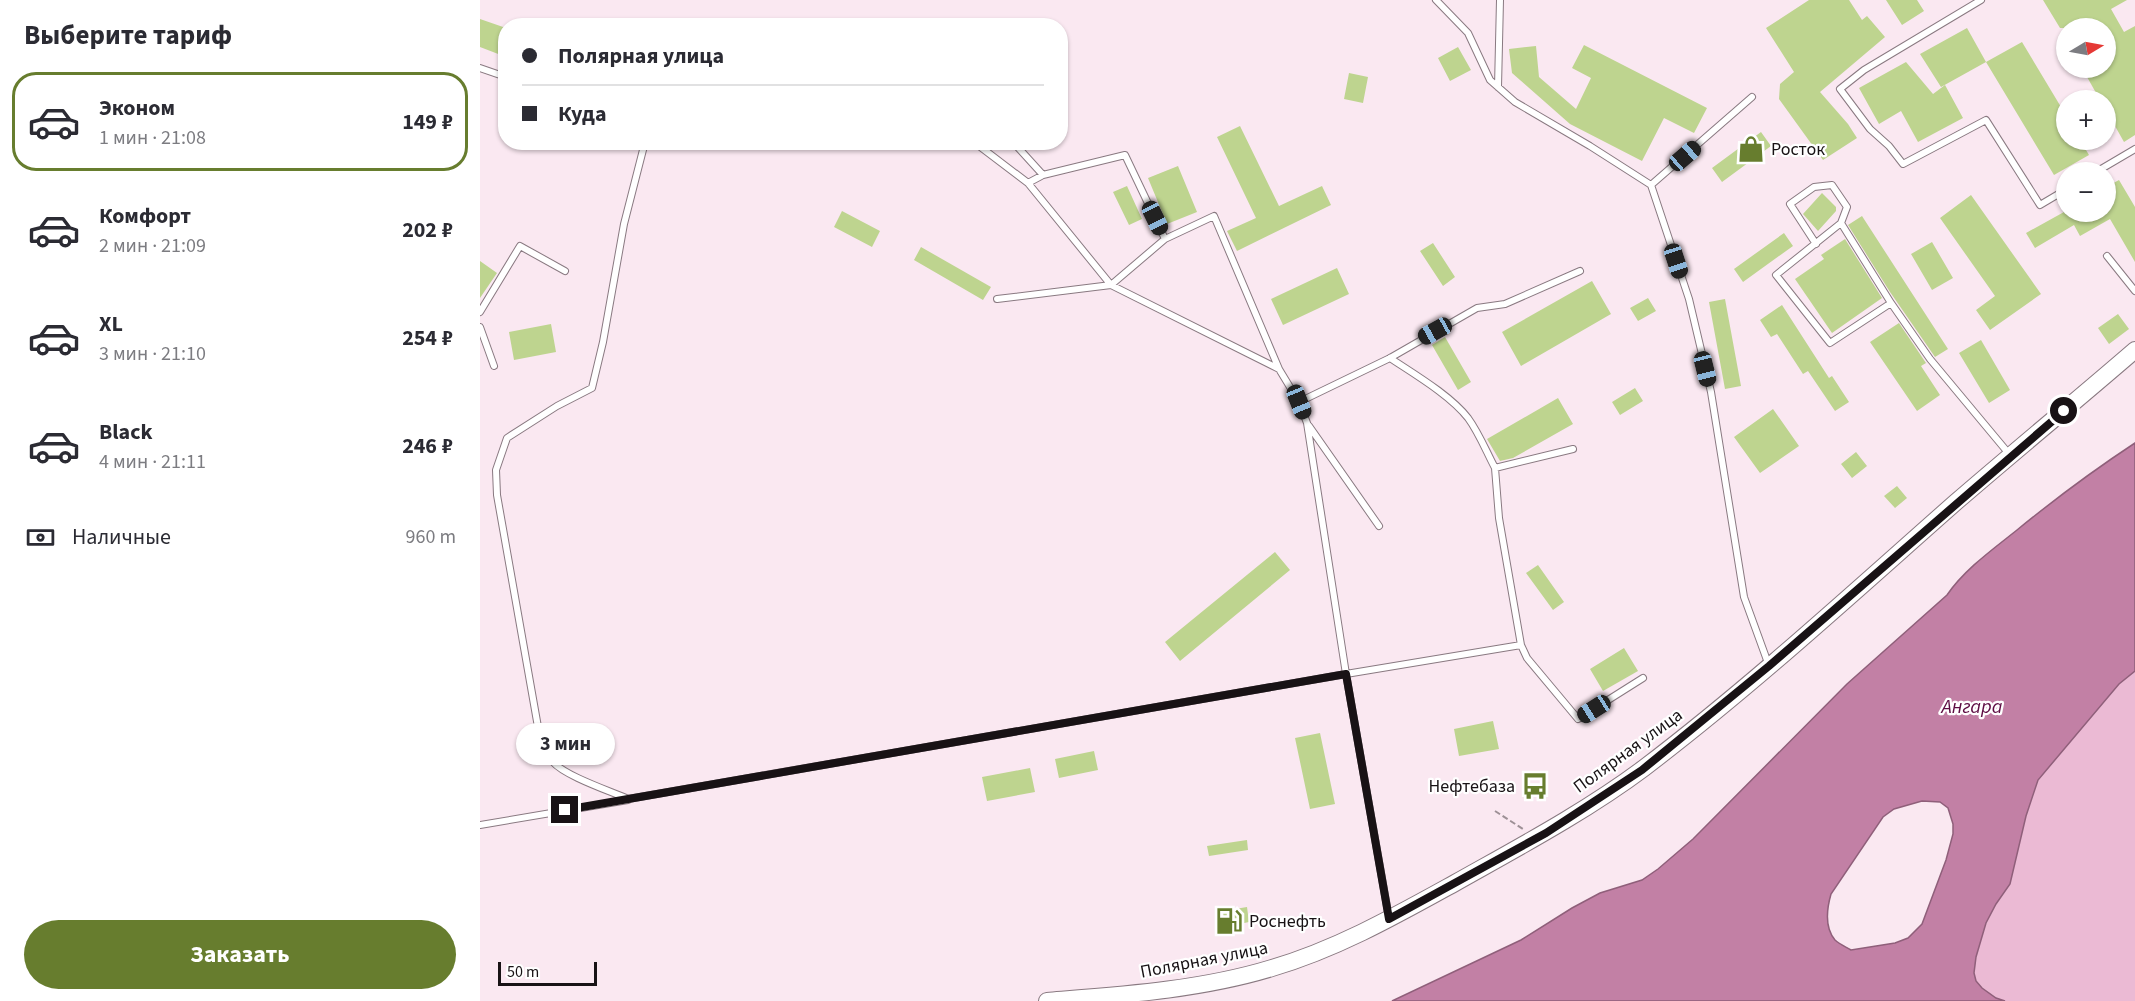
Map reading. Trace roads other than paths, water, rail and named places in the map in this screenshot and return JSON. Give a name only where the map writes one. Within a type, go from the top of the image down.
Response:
[{"type":"main road","name":"Полярная улица","points":[[1047,1001],[1144,993],[1272,969],[1337,944],[1389,919],[1546,833],[1632,776],[1769,666],[2135,350]]},
{"type":"lane","points":[[1436,0],[1468,33],[1490,80],[1515,102],[1651,185],[1691,311],[1711,392],[1743,597],[1769,666]]},
{"type":"lane","points":[[1498,87],[1500,0]]},
{"type":"lane","points":[[1981,0],[1864,70],[1840,89],[1870,129],[1889,146],[1903,164],[1986,120],[2040,205],[2056,196]]},
{"type":"lane","points":[[480,68],[498,74]]},
{"type":"lane","points":[[1651,185],[1752,97]]},
{"type":"lane","points":[[2113,162],[2135,149]]},
{"type":"lane","points":[[628,800],[564,770],[554,763],[545,751],[538,728],[497,495],[496,470],[507,438],[557,406],[592,388],[603,342],[624,224],[643,150]]},
{"type":"lane","points":[[985,150],[1028,183],[1111,285],[1279,369]]},
{"type":"lane","points":[[1020,150],[1042,175]]},
{"type":"lane","points":[[1028,183],[1042,175],[1125,155],[1165,239]]},
{"type":"lane","points":[[1816,244],[1790,204],[1814,187],[1832,185],[1848,207],[1841,223],[1816,244],[1776,275],[1830,343],[1891,303]]},
{"type":"lane","points":[[997,299],[1111,285],[1165,239],[1214,216],[1279,369],[1299,402],[1307,423],[1346,674],[1389,919]]},
{"type":"lane","points":[[1841,223],[1891,303],[1930,359],[2011,456]]},
{"type":"lane","points":[[480,312],[520,246],[566,271]]},
{"type":"lane","points":[[2107,256],[2135,291]]},
{"type":"lane","points":[[1299,402],[1390,358],[1477,308],[1505,304],[1580,271]]},
{"type":"lane","points":[[480,327],[494,366]]},
{"type":"lane","points":[[1390,358],[1426,382],[1466,416],[1495,468],[1499,518],[1521,645],[1527,658],[1578,719],[1643,678]]},
{"type":"lane","points":[[1307,423],[1379,526]]},
{"type":"lane","points":[[1495,468],[1574,449]]},
{"type":"lane","points":[[480,825],[1521,645]]},
{"type":"water","name":"Ангара","points":[[2135,443],[2135,671],[2119,684],[2038,780],[2026,816],[2010,884],[1986,923],[1976,957],[1974,973],[1976,981],[1996,998],[2005,1001],[1392,1001],[1521,940],[1600,893],[1642,880],[1658,869],[1693,839],[1847,684],[1947,595],[1979,560],[2060,496]],"holes":[[[1922,801],[1940,802],[1948,808],[1953,824],[1953,834],[1946,860],[1922,924],[1908,938],[1895,943],[1851,950],[1838,943],[1828,923],[1831,894],[1883,817],[1894,809]]]},
{"type":"place","name":"Росток","points":[[1751,149]]},
{"type":"place","name":"Нефтебаза","points":[[1535,786]]},
{"type":"place","name":"Роснефть","points":[[1229,921]]}]
